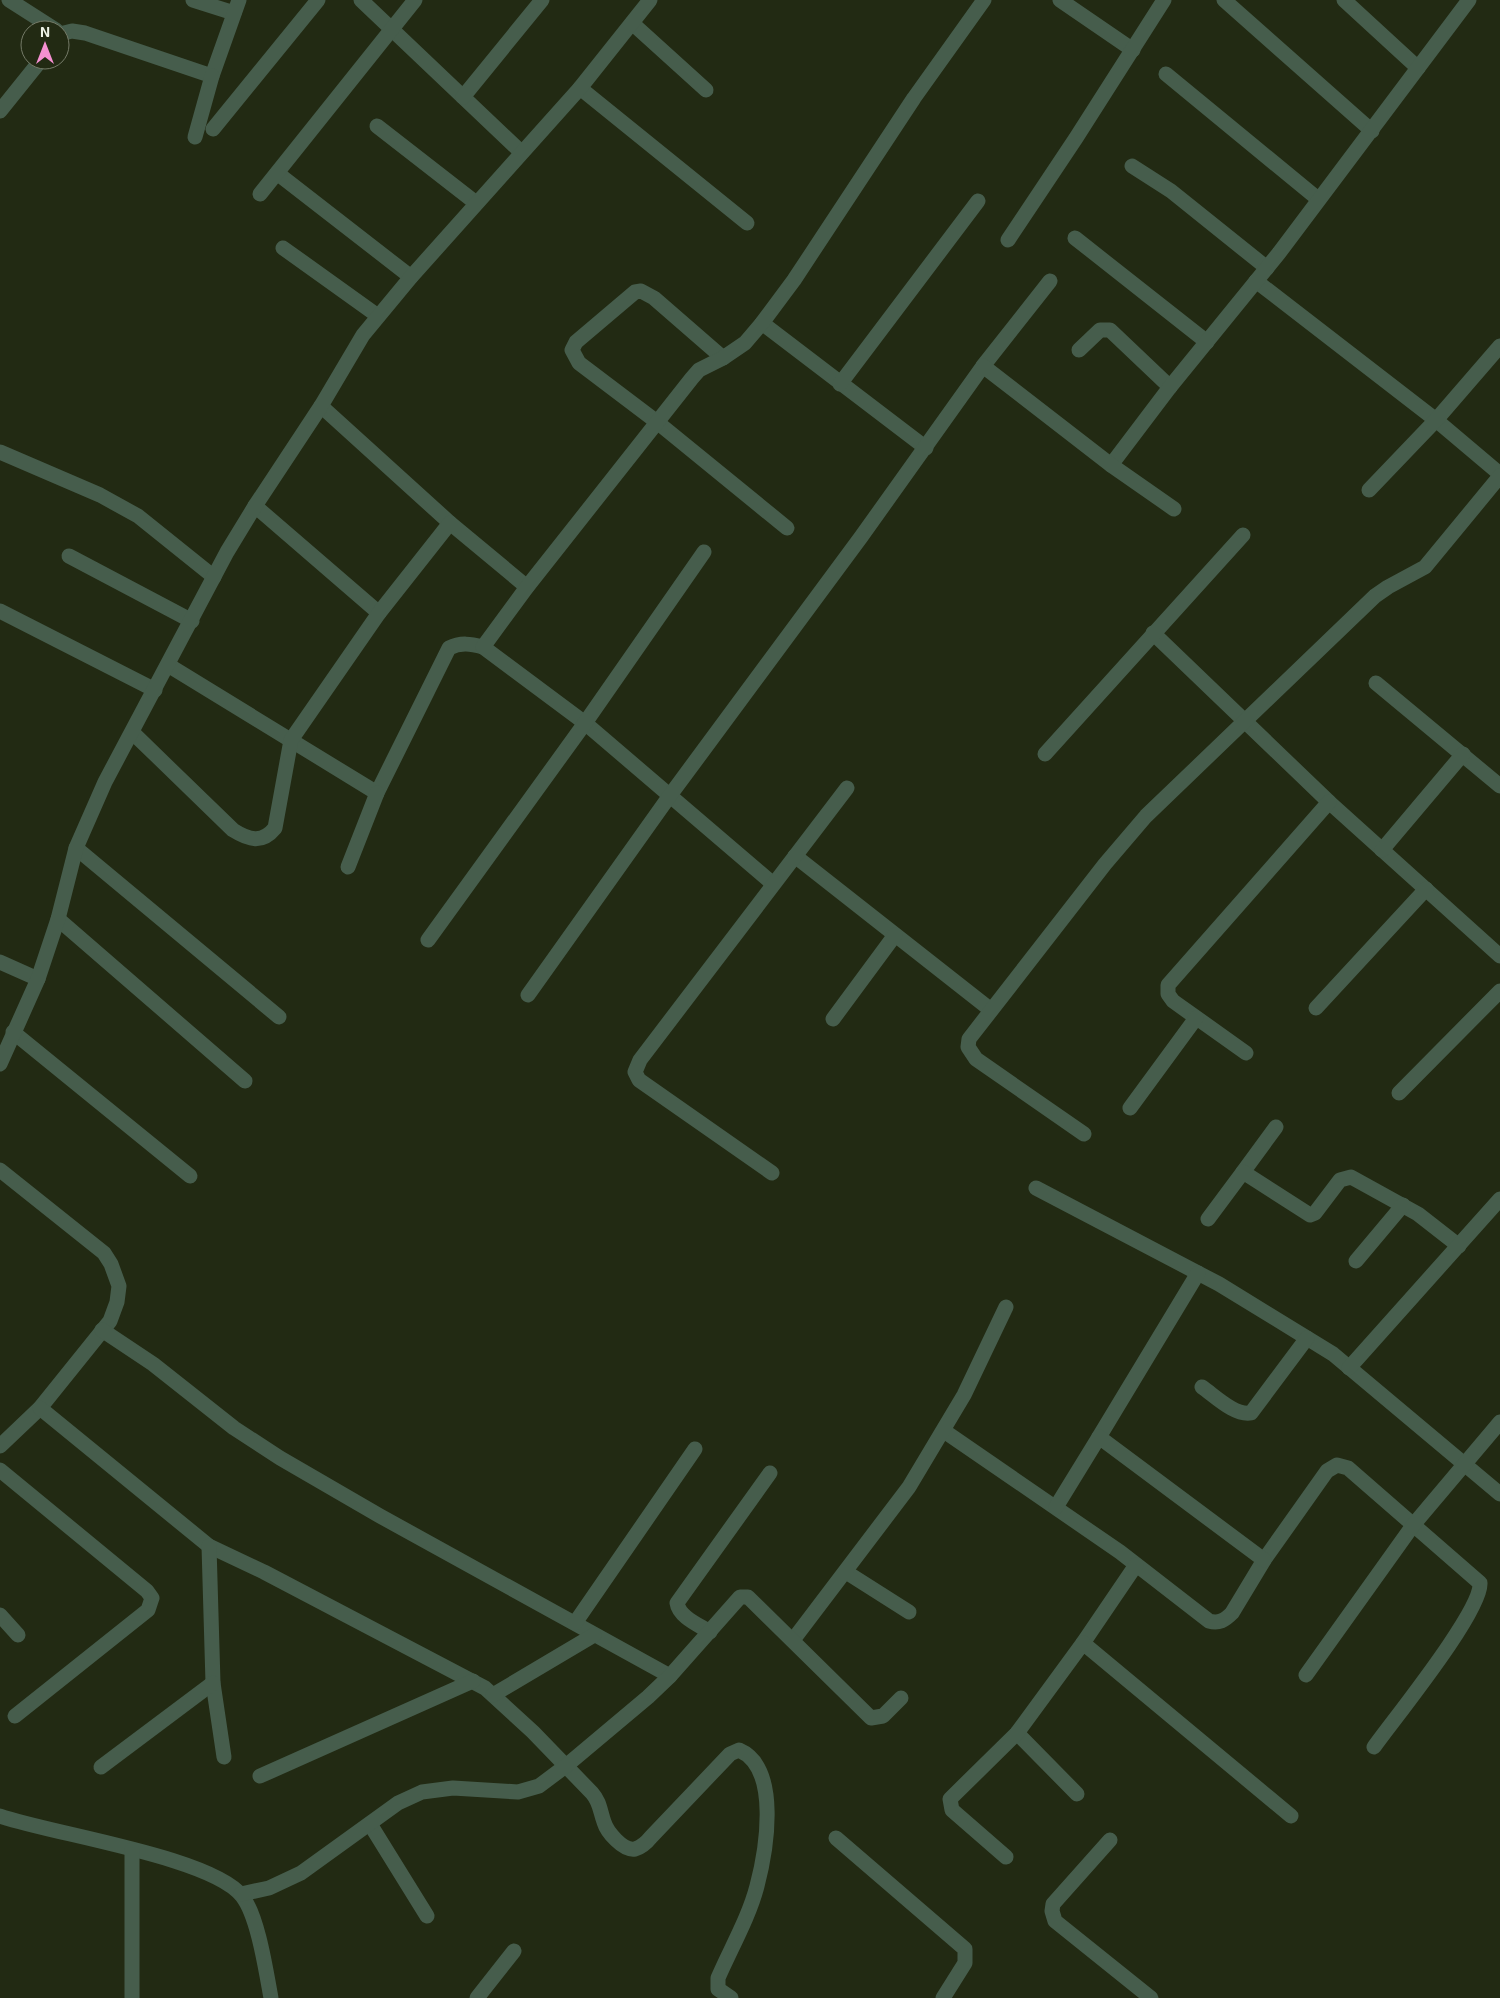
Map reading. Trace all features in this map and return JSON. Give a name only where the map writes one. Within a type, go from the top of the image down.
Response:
[{"type":"street","points":[[9,0],[40,20]]},
{"type":"street","points":[[193,0],[237,7],[212,76],[195,137]]},
{"type":"street","points":[[213,130],[318,0]]},
{"type":"street","points":[[361,0],[521,152]]},
{"type":"street","points":[[260,194],[415,0]]},
{"type":"street","points":[[463,97],[542,0]]},
{"type":"street","points":[[0,1064],[38,979],[58,919],[76,848],[105,782],[133,733],[214,577],[255,506],[321,406],[343,366],[378,316],[521,152],[580,88],[650,0]]},
{"type":"street","points":[[483,647],[527,587],[700,370],[723,358],[745,343],[762,323],[794,280],[914,98],[984,0]]},
{"type":"street","points":[[1060,0],[1132,50]]},
{"type":"street","points":[[1008,240],[1164,0]]},
{"type":"street","points":[[1224,0],[1372,131]]},
{"type":"street","points":[[1344,0],[1418,68]]},
{"type":"street","points":[[1111,465],[1170,388],[1267,268],[1469,0]]},
{"type":"street","points":[[632,23],[706,90]]},
{"type":"street","points":[[70,31],[85,33],[212,76]]},
{"type":"street","points":[[0,110],[12,99],[33,70]]},
{"type":"street","points":[[1166,74],[1318,199]]},
{"type":"street","points":[[580,88],[747,223]]},
{"type":"street","points":[[377,126],[476,203]]},
{"type":"street","points":[[1132,166],[1171,191],[1267,268]]},
{"type":"street","points":[[277,173],[411,277]]},
{"type":"street","points":[[840,384],[978,201]]},
{"type":"street","points":[[1075,238],[1207,342]]},
{"type":"street","points":[[283,248],[378,316]]},
{"type":"street","points":[[528,995],[671,794],[926,448],[984,366],[1050,281]]},
{"type":"street","points":[[1084,1134],[971,1055],[968,1047],[969,1039],[1126,838],[1244,721],[1375,596],[1425,567],[1500,475],[1436,420],[1256,281]]},
{"type":"street","points":[[723,358],[654,298],[641,291],[635,292],[576,342],[572,350],[578,363],[657,422],[787,528]]},
{"type":"street","points":[[762,323],[926,448]]},
{"type":"street","points":[[1079,350],[1100,330],[1110,330],[1170,388]]},
{"type":"street","points":[[1369,490],[1436,420],[1500,346]]},
{"type":"street","points":[[984,366],[1111,465],[1174,509]]},
{"type":"street","points":[[321,406],[450,523],[527,587]]},
{"type":"street","points":[[0,452],[100,495],[138,516],[214,577]]},
{"type":"street","points":[[255,506],[379,613]]},
{"type":"street","points":[[133,733],[233,830],[248,839],[269,836],[275,828],[291,740],[379,613],[450,523]]},
{"type":"street","points":[[1045,754],[1243,535]]},
{"type":"street","points":[[428,940],[585,723],[704,552]]},
{"type":"street","points":[[69,556],[192,621]]},
{"type":"street","points":[[0,611],[155,690]]},
{"type":"street","points":[[1153,633],[1329,802],[1500,956]]},
{"type":"street","points":[[348,867],[377,793],[449,648],[456,644],[468,643],[483,647],[585,723],[671,794],[772,883]]},
{"type":"street","points":[[168,665],[377,793]]},
{"type":"street","points":[[1376,683],[1464,754],[1500,786]]},
{"type":"street","points":[[1382,850],[1464,754]]},
{"type":"street","points":[[772,1173],[639,1080],[635,1072],[640,1060],[772,883],[847,788]]},
{"type":"street","points":[[1246,1053],[1173,1001],[1168,994],[1168,985],[1329,802]]},
{"type":"street","points":[[76,848],[279,1016]]},
{"type":"street","points":[[795,856],[991,1010]]},
{"type":"street","points":[[1316,1008],[1426,889]]},
{"type":"street","points":[[58,919],[246,1082]]},
{"type":"street","points":[[833,1019],[895,935]]},
{"type":"street","points":[[0,962],[38,979]]},
{"type":"street","points":[[1399,1093],[1500,991]]},
{"type":"street","points":[[1130,1108],[1196,1018]]},
{"type":"street","points":[[13,1032],[190,1176]]},
{"type":"street","points":[[1208,1219],[1276,1127]]},
{"type":"street","points":[[0,1170],[104,1253],[111,1264],[119,1286],[117,1302],[110,1321],[40,1408],[0,1446]]},
{"type":"street","points":[[1243,1172],[1310,1214],[1315,1213],[1340,1180],[1351,1177],[1432,1223],[1459,1246]]},
{"type":"street","points":[[1036,1188],[1198,1273],[1333,1354],[1500,1494]]},
{"type":"street","points":[[1348,1368],[1500,1199]]},
{"type":"street","points":[[1356,1261],[1403,1205]]},
{"type":"street","points":[[1056,1506],[1198,1273]]},
{"type":"street","points":[[794,1640],[910,1488],[976,1372],[1006,1307]]},
{"type":"street","points":[[102,1330],[153,1364],[234,1428],[280,1458],[380,1516],[670,1676]]},
{"type":"street","points":[[1202,1387],[1237,1410],[1245,1414],[1251,1413],[1306,1338]]},
{"type":"street","points":[[40,1408],[209,1546],[473,1681],[493,1695],[568,1766],[596,1797],[609,1831],[620,1843],[633,1850],[641,1847],[652,1837],[730,1754],[739,1750],[752,1758],[761,1776],[766,1796],[766,1834],[757,1886],[718,1978],[718,1989],[731,1998]]},
{"type":"street","points":[[1306,1675],[1414,1524],[1500,1422]]},
{"type":"street","points":[[944,1431],[1056,1506],[1209,1622],[1216,1623],[1227,1619],[1232,1613],[1264,1560],[1332,1466],[1342,1465],[1348,1468],[1478,1580],[1480,1586],[1461,1627],[1374,1747]]},
{"type":"street","points":[[1099,1437],[1264,1560]]},
{"type":"street","points":[[575,1623],[695,1449]]},
{"type":"street","points":[[0,1470],[147,1591],[152,1598],[148,1610],[15,1716]]},
{"type":"street","points":[[710,1632],[683,1615],[678,1609],[678,1603],[770,1473]]},
{"type":"street","points":[[209,1546],[213,1683],[224,1757]]},
{"type":"street","points":[[1006,1857],[952,1810],[949,1803],[950,1799],[1017,1733],[1083,1643],[1136,1565]]},
{"type":"street","points":[[846,1572],[909,1612]]},
{"type":"street","points":[[241,1894],[269,1888],[301,1873],[398,1803],[422,1792],[453,1788],[502,1792],[525,1791],[539,1786],[568,1766],[670,1676],[710,1632],[737,1598],[743,1596],[748,1597],[794,1640],[871,1718],[883,1716],[901,1698]]},
{"type":"street","points":[[0,1615],[18,1635]]},
{"type":"street","points":[[493,1695],[594,1635]]},
{"type":"street","points":[[1083,1643],[1291,1816]]},
{"type":"street","points":[[260,1776],[473,1681]]},
{"type":"street","points":[[101,1767],[213,1683]]},
{"type":"street","points":[[1017,1733],[1077,1794]]},
{"type":"street","points":[[0,1816],[26,1825],[176,1861],[210,1875],[241,1894],[254,1922],[272,1998]]},
{"type":"street","points":[[370,1824],[426,1916]]},
{"type":"street","points":[[836,1838],[964,1949],[965,1962],[942,1998]]},
{"type":"street","points":[[1110,1840],[1053,1904],[1053,1916],[1055,1921],[1151,1998]]},
{"type":"street","points":[[132,1850],[132,1998]]},
{"type":"street","points":[[477,1998],[514,1951]]}]
